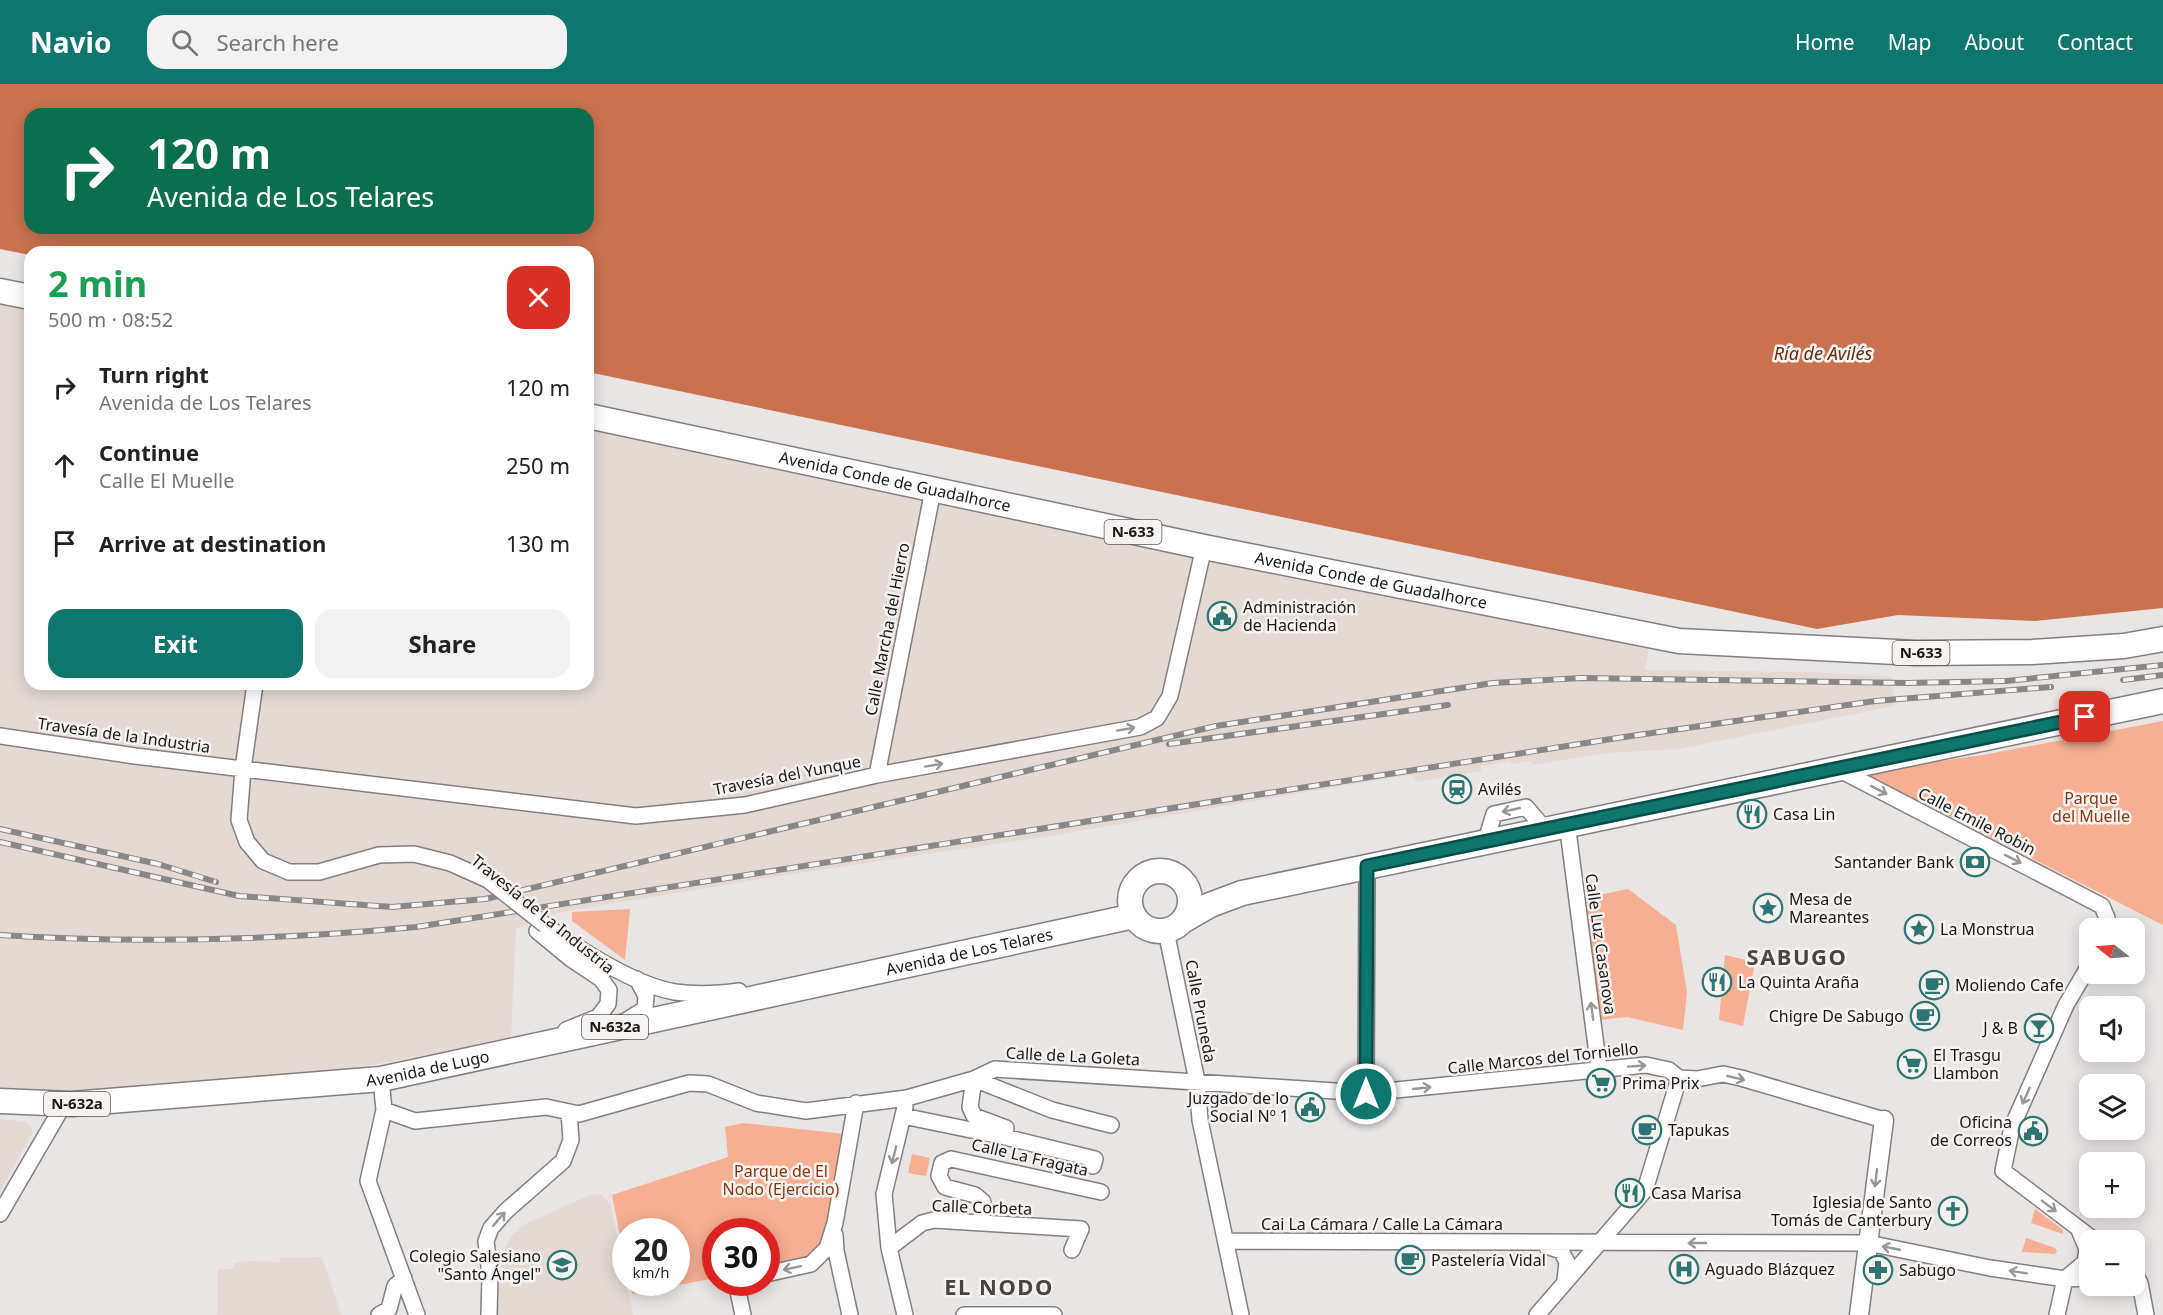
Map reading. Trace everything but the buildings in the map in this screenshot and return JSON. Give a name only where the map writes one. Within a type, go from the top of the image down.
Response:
[{"type":"main road","points":[[0,291],[24,296]]},
{"type":"main road","name":"Avenida Conde de Guadalhorce","points":[[594,417],[1204,547],[1679,641],[1904,652],[2031,652],[2124,646],[2163,639]]},
{"type":"main road","name":"N-632a","points":[[1175,925],[1210,905],[1242,893],[1567,823],[2163,701]]},
{"type":"main road","name":"N-632a","points":[[1132,905],[1135,884],[1145,875],[1154,872],[1165,872],[1183,881],[1210,889],[1242,893]]},
{"type":"main road","points":[[1132,905],[1150,930],[1175,925],[1190,900],[1183,881]]},
{"type":"main road","name":"Avenida de Los Telares","points":[[849,976],[1090,926],[1132,905]]},
{"type":"main road","name":"Avenida de Lugo","points":[[0,1101],[64,1104],[381,1079],[849,976]]},
{"type":"street","name":"Calle Marcha del Hierro","points":[[877,776],[933,490]]},
{"type":"street","name":"Travesía del Yunque","points":[[243,769],[636,816],[745,805],[877,776],[1140,727],[1157,718],[1170,696],[1204,547]]},
{"type":"street","name":"Travesía de La Industria","points":[[254,690],[243,769],[239,820],[247,842],[264,861],[289,872],[319,872],[379,855],[414,854],[450,863],[484,882],[540,927],[571,959],[601,979],[609,990],[608,1004],[598,1017],[522,1047]]},
{"type":"street","name":"Travesía de la Industria","points":[[0,736],[243,769]]},
{"type":"street","name":"Calle Emile Robin","points":[[1836,768],[2102,906],[2107,918]]},
{"type":"street","name":"Calle Luz Casanova","points":[[1567,823],[1599,1069]]},
{"type":"street","points":[[1366,1094],[1367,866]]},
{"type":"street","name":"Calle Pruneda","points":[[1175,925],[1197,1082],[1200,1120],[1241,1315]]},
{"type":"street","name":"Travesía de La Industria","points":[[540,927],[637,979],[673,992],[711,995],[849,976]]},
{"type":"street","points":[[616,1027],[645,1009],[646,996],[637,979]]},
{"type":"street","points":[[2057,1315],[2065,1279],[2085,1262],[2087,1249],[2079,1229],[2003,1171],[2012,1127],[2066,1005],[2079,984]]},
{"type":"street","name":"Calle Marcos del Torniello","points":[[1197,1082],[1366,1094],[1646,1065],[1669,1070],[1679,1078],[1697,1079],[1723,1074],[1884,1120]]},
{"type":"street","name":"Calle de La Goleta","points":[[384,1110],[416,1121],[546,1107],[579,1114],[689,1083],[708,1084],[756,1103],[806,1111],[907,1098],[974,1079],[995,1070],[1197,1082]]},
{"type":"street","points":[[1538,1315],[1565,1280],[1645,1190],[1679,1078]]},
{"type":"street","points":[[381,1079],[384,1110],[368,1181],[417,1315]]},
{"type":"street","points":[[1005,1137],[1006,1128],[974,1116],[970,1107],[974,1079],[1052,1110],[1111,1125]]},
{"type":"street","points":[[905,1315],[889,1248],[884,1194],[907,1098]]},
{"type":"street","points":[[780,1271],[811,1264],[827,1248],[835,1223],[856,1103]]},
{"type":"street","points":[[0,1214],[64,1104]]},
{"type":"street","points":[[489,1315],[490,1275],[486,1240],[491,1228],[506,1211],[563,1161],[571,1140],[569,1112]]},
{"type":"street","points":[[903,1116],[1005,1137],[1094,1163]]},
{"type":"street","points":[[1859,1315],[1884,1120]]},
{"type":"street","name":"Calle La Fragata","points":[[981,1223],[983,1202],[975,1195],[945,1187],[939,1176],[942,1163],[951,1159],[1101,1192]]},
{"type":"street","name":"Calle Corbeta","points":[[889,1248],[922,1223],[934,1220],[1081,1229],[1072,1250]]},
{"type":"street","points":[[835,1223],[836,1251],[850,1315]]},
{"type":"street","name":"Cai La Cámara / Calle La Cámara","points":[[1226,1241],[1868,1243],[1990,1268],[2065,1279],[2079,1278]]},
{"type":"street","name":"Cai La Cámara / Calle La Cámara","points":[[1537,1243],[1561,1251],[1567,1262],[1565,1280]]},
{"type":"street","points":[[379,1315],[388,1310],[395,1286],[404,1278]]},
{"type":"street","points":[[739,1296],[742,1315]]},
{"type":"street","points":[[2143,1296],[2146,1315]]},
{"type":"street","points":[[964,1315],[1053,1315]]},
{"type":"shaded area","points":[[0,286],[24,291],[24,690],[594,690],[594,409],[1653,630],[1645,670],[1811,672],[1892,677],[1894,706],[1679,749],[1607,753],[1532,765],[1531,761],[1511,764],[1510,761],[1481,766],[1481,771],[1416,782],[1414,775],[1389,778],[1044,837],[779,876],[562,912],[516,928],[511,1039],[334,1072],[77,1093],[0,1091]]},
{"type":"shaded area","points":[[0,1119],[26,1122],[32,1128],[32,1133],[0,1192]]},
{"type":"shaded area","name":"Colegio Salesiano \"Santo Ángel\"","points":[[601,1194],[611,1206],[613,1218],[612,1296],[629,1296],[633,1315],[496,1315],[503,1253],[511,1236],[523,1225],[590,1195]]},
{"type":"shaded area","points":[[322,1257],[341,1315],[217,1315],[218,1269],[233,1269],[234,1263],[251,1261],[280,1262],[279,1258]]},
{"type":"green space","name":"Parque del Muelle","points":[[2163,721],[2163,925],[1862,772],[1983,755]]},
{"type":"green space","points":[[1628,889],[1676,925],[1687,992],[1683,1030],[1627,1017],[1600,1020],[1585,898]]},
{"type":"green space","points":[[630,909],[625,960],[572,921],[572,912]]},
{"type":"green space","points":[[1725,955],[1755,962],[1743,1026],[1719,1020]]},
{"type":"green space","name":"Parque de El Nodo (Ejercicio)","points":[[743,1123],[845,1134],[824,1246],[810,1261],[780,1267],[780,1218],[702,1218],[702,1281],[690,1283],[690,1218],[616,1218],[612,1195],[728,1157],[725,1127]]},
{"type":"green space","points":[[912,1154],[930,1158],[926,1176],[908,1173]]},
{"type":"green space","points":[[2035,1209],[2063,1230],[2063,1234],[2031,1223]]},
{"type":"green space","points":[[2026,1238],[2055,1248],[2057,1251],[2055,1254],[2022,1252]]},
{"type":"water","name":"Ría de Avilés","points":[[0,84],[2163,84],[2163,608],[2035,621],[1898,615],[1817,629],[594,373],[594,246],[24,246],[24,254],[0,249]]},
{"type":"railway","points":[[0,842],[239,896],[392,907],[485,899],[1216,726],[1493,683],[1581,678],[1907,683],[2006,681],[2163,665]]},
{"type":"railway","points":[[2123,680],[2163,675]]},
{"type":"railway","points":[[0,935],[156,940],[260,938],[416,927],[1624,737],[1875,701],[2051,687]]},
{"type":"railway","points":[[1169,744],[1448,705]]},
{"type":"railway","points":[[0,829],[158,864],[216,882]]},
{"type":"place","name":"Administración de Hacienda","points":[[1222,616]]},
{"type":"place","name":"Avilés","points":[[1457,789]]},
{"type":"place","name":"Casa Lin","points":[[1752,814]]},
{"type":"place","name":"Santander Bank","points":[[1975,862]]},
{"type":"place","name":"Mesa de Mareantes","points":[[1768,908]]},
{"type":"place","name":"La Monstrua","points":[[1919,929]]},
{"type":"place","name":"La Quinta Araña","points":[[1717,982]]},
{"type":"place","name":"Moliendo Cafe","points":[[1934,985]]},
{"type":"place","name":"Chigre De Sabugo","points":[[1925,1016]]},
{"type":"place","name":"J & B","points":[[2039,1028]]},
{"type":"place","name":"El Trasgu Llambon","points":[[1912,1064]]},
{"type":"place","name":"Prima Prix","points":[[1601,1083]]},
{"type":"place","name":"Juzgado de lo Social Nº 1","points":[[1310,1107]]},
{"type":"place","name":"Tapukas","points":[[1647,1130]]},
{"type":"place","name":"Oficina de Correos","points":[[2033,1131]]},
{"type":"place","name":"Casa Marisa","points":[[1630,1193]]},
{"type":"place","name":"Iglesia de Santo Tomás de Canterbury","points":[[1953,1211]]},
{"type":"place","name":"Pastelería Vidal","points":[[1410,1260]]},
{"type":"place","name":"Colegio Salesiano \"Santo Ángel\"","points":[[562,1265]]},
{"type":"place","name":"Aguado Blázquez","points":[[1684,1269]]},
{"type":"place","name":"Sabugo","points":[[1878,1270]]},
{"type":"district","name":"SABUGO","points":[[1797,957]]},
{"type":"district","name":"EL NODO","points":[[999,1287]]},
{"type":"route","points":[[1366,1094],[1367,866],[2085,717]]}]
